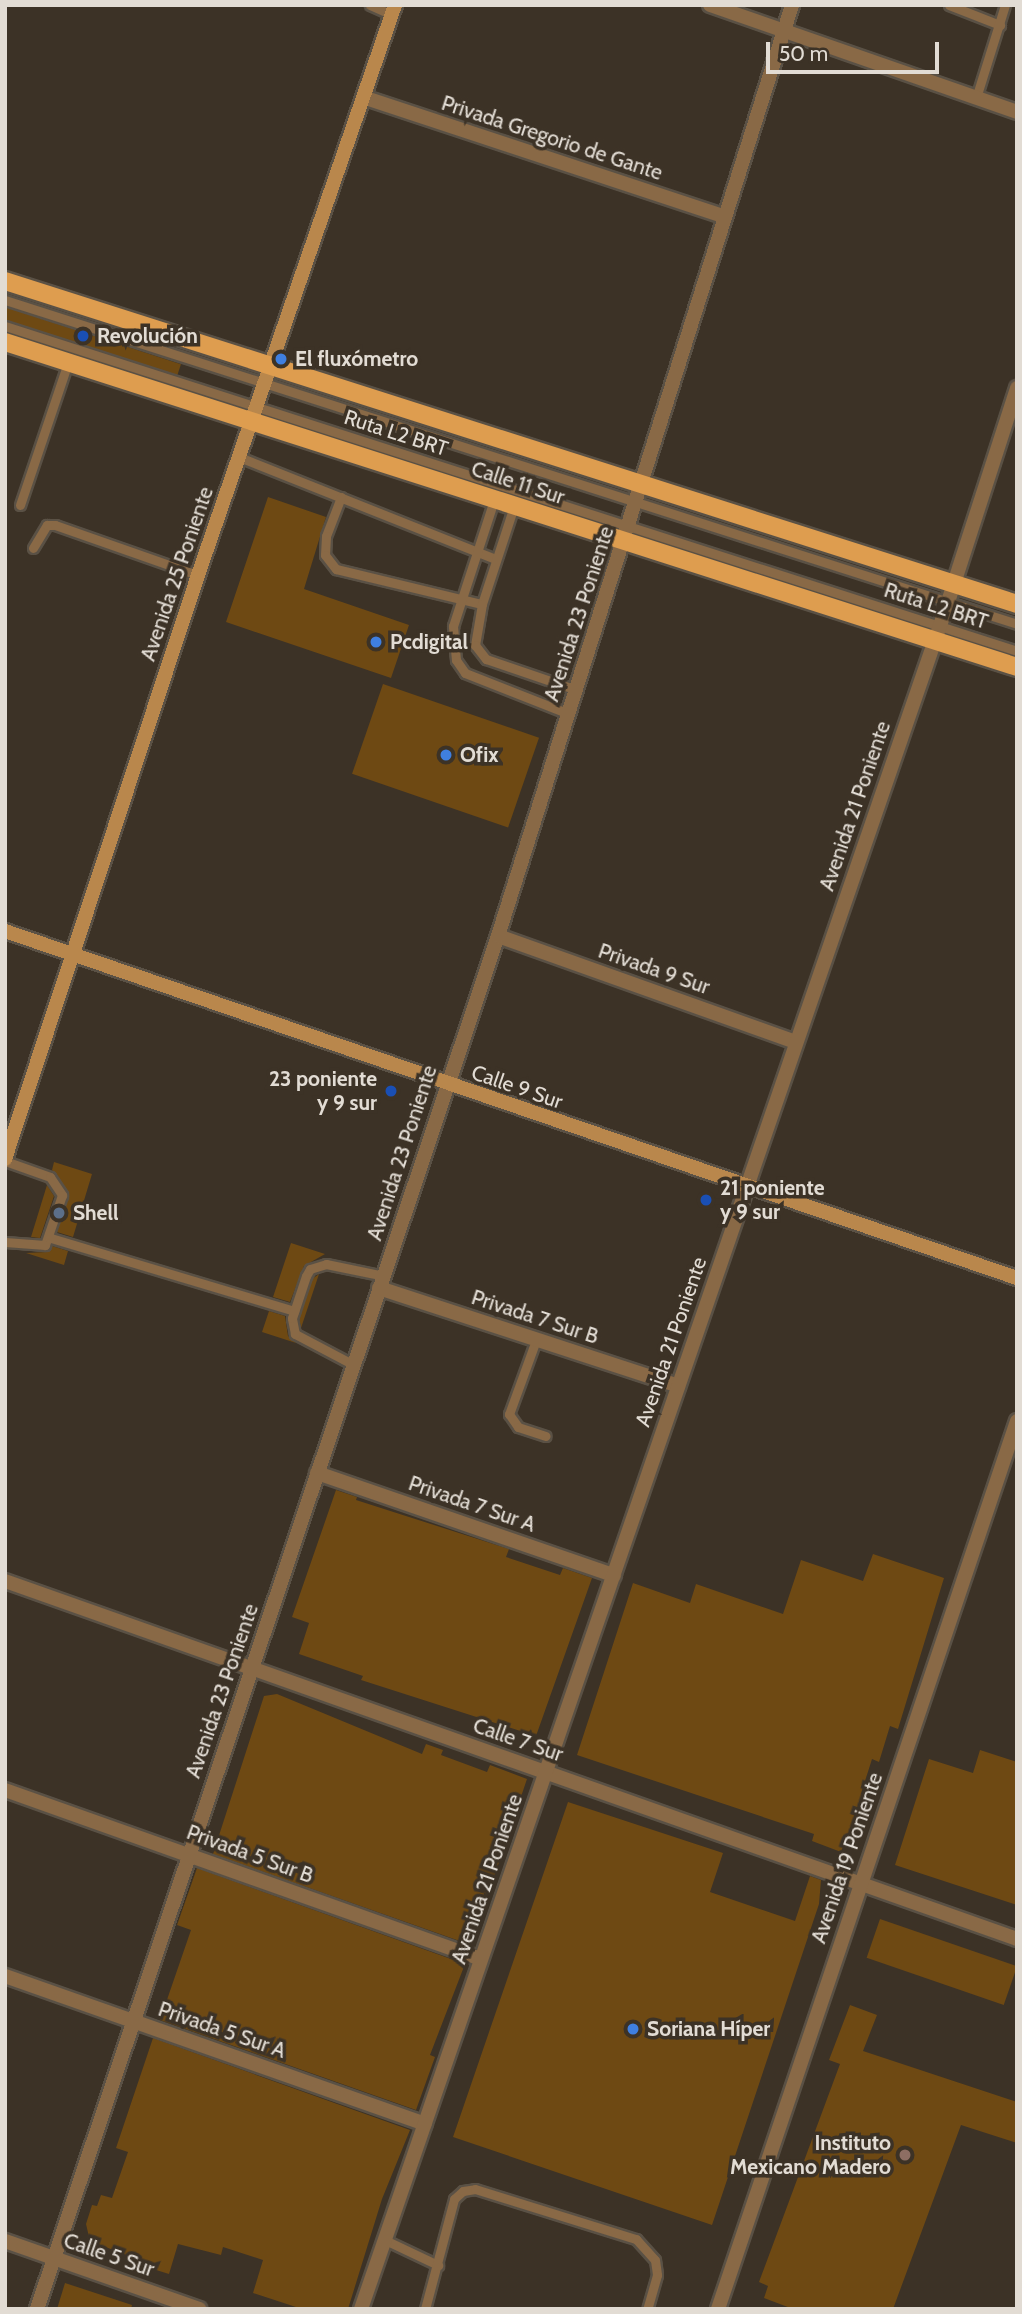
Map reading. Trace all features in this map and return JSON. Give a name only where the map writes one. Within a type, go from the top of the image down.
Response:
[{"type":"main road","name":"Avenida 25 Poniente","points":[[5,1160],[198,575],[366,98],[393,10]]},
{"type":"main road","name":"Calle 11 Sur","points":[[5,281],[267,374],[640,494],[951,593],[1017,604]]},
{"type":"main road","name":"Calle 11 Sur","points":[[5,342],[253,413],[494,500],[627,534],[937,633],[1017,667]]},
{"type":"main road","name":"Calle 9 Sur","points":[[5,932],[745,1188],[1017,1278]]},
{"type":"street","points":[[710,5],[1017,112]]},
{"type":"street","name":"Avenida 23 Poniente","points":[[37,2309],[498,936],[640,494],[792,5]]},
{"type":"street","name":"Privada Gregorio de Gante","points":[[366,98],[725,218]]},
{"type":"street","name":"Avenida 21 Poniente","points":[[361,2309],[951,593],[1017,388]]},
{"type":"street","name":"Privada 9 Sur","points":[[498,936],[796,1042]]},
{"type":"street","name":"Privada 7 Sur B","points":[[381,1282],[536,1340],[678,1386]]},
{"type":"street","name":"Avenida 19 Poniente","points":[[718,2309],[1017,1421]]},
{"type":"street","name":"Privada 7 Sur A","points":[[317,1473],[614,1575]]},
{"type":"street","name":"Calle 7 Sur","points":[[5,1581],[1017,1939]]},
{"type":"street","name":"Privada 5 Sur B","points":[[5,1790],[481,1959]]},
{"type":"street","name":"Privada 5 Sur A","points":[[5,1976],[425,2124]]},
{"type":"street","name":"Calle 5 Sur","points":[[5,2241],[199,2309]]},
{"type":"lane","points":[[370,5],[393,10]]},
{"type":"lane","points":[[949,5],[1000,25]]},
{"type":"lane","points":[[976,98],[1005,5]]},
{"type":"lane","points":[[5,300],[267,374]]},
{"type":"lane","name":"Ruta L2 BRT","points":[[5,326],[253,413],[627,534]]},
{"type":"lane","points":[[20,505],[68,362]]},
{"type":"lane","points":[[239,457],[495,559]]},
{"type":"lane","points":[[341,497],[326,536],[325,555],[336,569],[482,604]]},
{"type":"lane","points":[[494,500],[461,599],[452,643],[465,673],[569,714]]},
{"type":"lane","points":[[514,506],[482,604],[475,645],[486,659],[577,690]]},
{"type":"lane","points":[[33,548],[47,525],[55,524],[198,575]]},
{"type":"lane","name":"Ruta L2 BRT","points":[[951,593],[1017,624]]},
{"type":"lane","name":"Ruta L2 BRT","points":[[937,633],[1017,651]]},
{"type":"lane","points":[[5,1160],[50,1177],[61,1187],[51,1237],[37,1247],[5,1242]]},
{"type":"lane","points":[[51,1237],[295,1311]]},
{"type":"lane","points":[[354,1365],[295,1334],[295,1311],[306,1276],[317,1264],[381,1282]]},
{"type":"lane","points":[[536,1340],[509,1414],[518,1427],[545,1436]]},
{"type":"lane","points":[[425,2309],[454,2199],[463,2191],[475,2189],[636,2239],[656,2260],[657,2275],[647,2309]]},
{"type":"lane","points":[[385,2240],[438,2265]]},
{"type":"building","points":[[5,307],[181,364],[177,376],[5,320]]},
{"type":"building","points":[[268,497],[326,517],[304,589],[409,625],[391,678],[226,622]]},
{"type":"building","name":"Ofix","points":[[383,684],[539,738],[508,828],[352,774]]},
{"type":"building","points":[[54,1162],[92,1174],[73,1237],[57,1232],[69,1195],[52,1170]]},
{"type":"building","points":[[47,1185],[54,1196],[40,1238],[31,1237]]},
{"type":"building","points":[[291,1243],[325,1254],[304,1266],[290,1302],[273,1297]]},
{"type":"building","points":[[52,1246],[68,1251],[64,1265],[26,1253],[47,1252]]},
{"type":"building","points":[[319,1274],[301,1328],[299,1318],[312,1279]]},
{"type":"building","points":[[269,1311],[285,1316],[288,1336],[296,1343],[262,1332]]},
{"type":"building","points":[[336,1490],[357,1497],[356,1500],[509,1549],[506,1557],[560,1575],[563,1568],[592,1578],[536,1736],[361,1680],[363,1676],[299,1654],[309,1623],[292,1617]]},
{"type":"building","points":[[873,1554],[944,1578],[898,1729],[890,1726],[879,1762],[872,1759],[861,1794],[870,1796],[855,1841],[846,1838],[841,1852],[812,1841],[814,1834],[577,1755],[633,1583],[690,1603],[696,1584],[783,1614],[801,1560],[863,1581]]},
{"type":"building","points":[[277,1694],[422,1754],[426,1744],[443,1750],[441,1755],[487,1772],[490,1765],[527,1779],[471,1945],[213,1854],[264,1696]]},
{"type":"building","points":[[980,1750],[1017,1762],[1017,1905],[895,1865],[929,1759],[973,1773]]},
{"type":"building","name":"Soriana Híper","points":[[568,1802],[723,1853],[710,1892],[795,1921],[810,1876],[821,1880],[819,1904],[712,2225],[453,2137]]},
{"type":"building","points":[[197,1868],[465,1964],[430,2055],[435,2057],[416,2110],[160,2020],[191,1930],[177,1925]]},
{"type":"building","points":[[880,1919],[1017,1966],[1004,2005],[867,1958]]},
{"type":"building","points":[[850,2005],[877,2015],[863,2051],[1017,2102],[1017,2143],[961,2125],[893,2309],[793,2309],[764,2298],[768,2286],[759,2282],[840,2064],[829,2060]]},
{"type":"building","points":[[153,2038],[410,2130],[382,2199],[348,2309],[302,2309],[253,2293],[263,2260],[223,2247],[221,2255],[178,2244],[169,2274],[127,2261],[129,2256],[90,2241],[86,2224],[92,2205],[97,2206],[101,2195],[112,2198],[128,2152],[116,2148]]},
{"type":"building","points":[[65,2283],[132,2305],[131,2309],[57,2309]]},
{"type":"place","name":"Revolución","points":[[83,336]]},
{"type":"place","name":"El fluxómetro","points":[[281,359]]},
{"type":"place","name":"Pcdigital","points":[[376,642]]},
{"type":"place","name":"Ofix","points":[[446,755]]},
{"type":"place","name":"23 poniente y 9 sur","points":[[391,1091]]},
{"type":"place","name":"21 poniente y 9 sur","points":[[706,1200]]},
{"type":"place","name":"Shell","points":[[59,1213]]},
{"type":"place","name":"Soriana Híper","points":[[633,2029]]},
{"type":"place","name":"Instituto Mexicano Madero","points":[[905,2155]]}]
